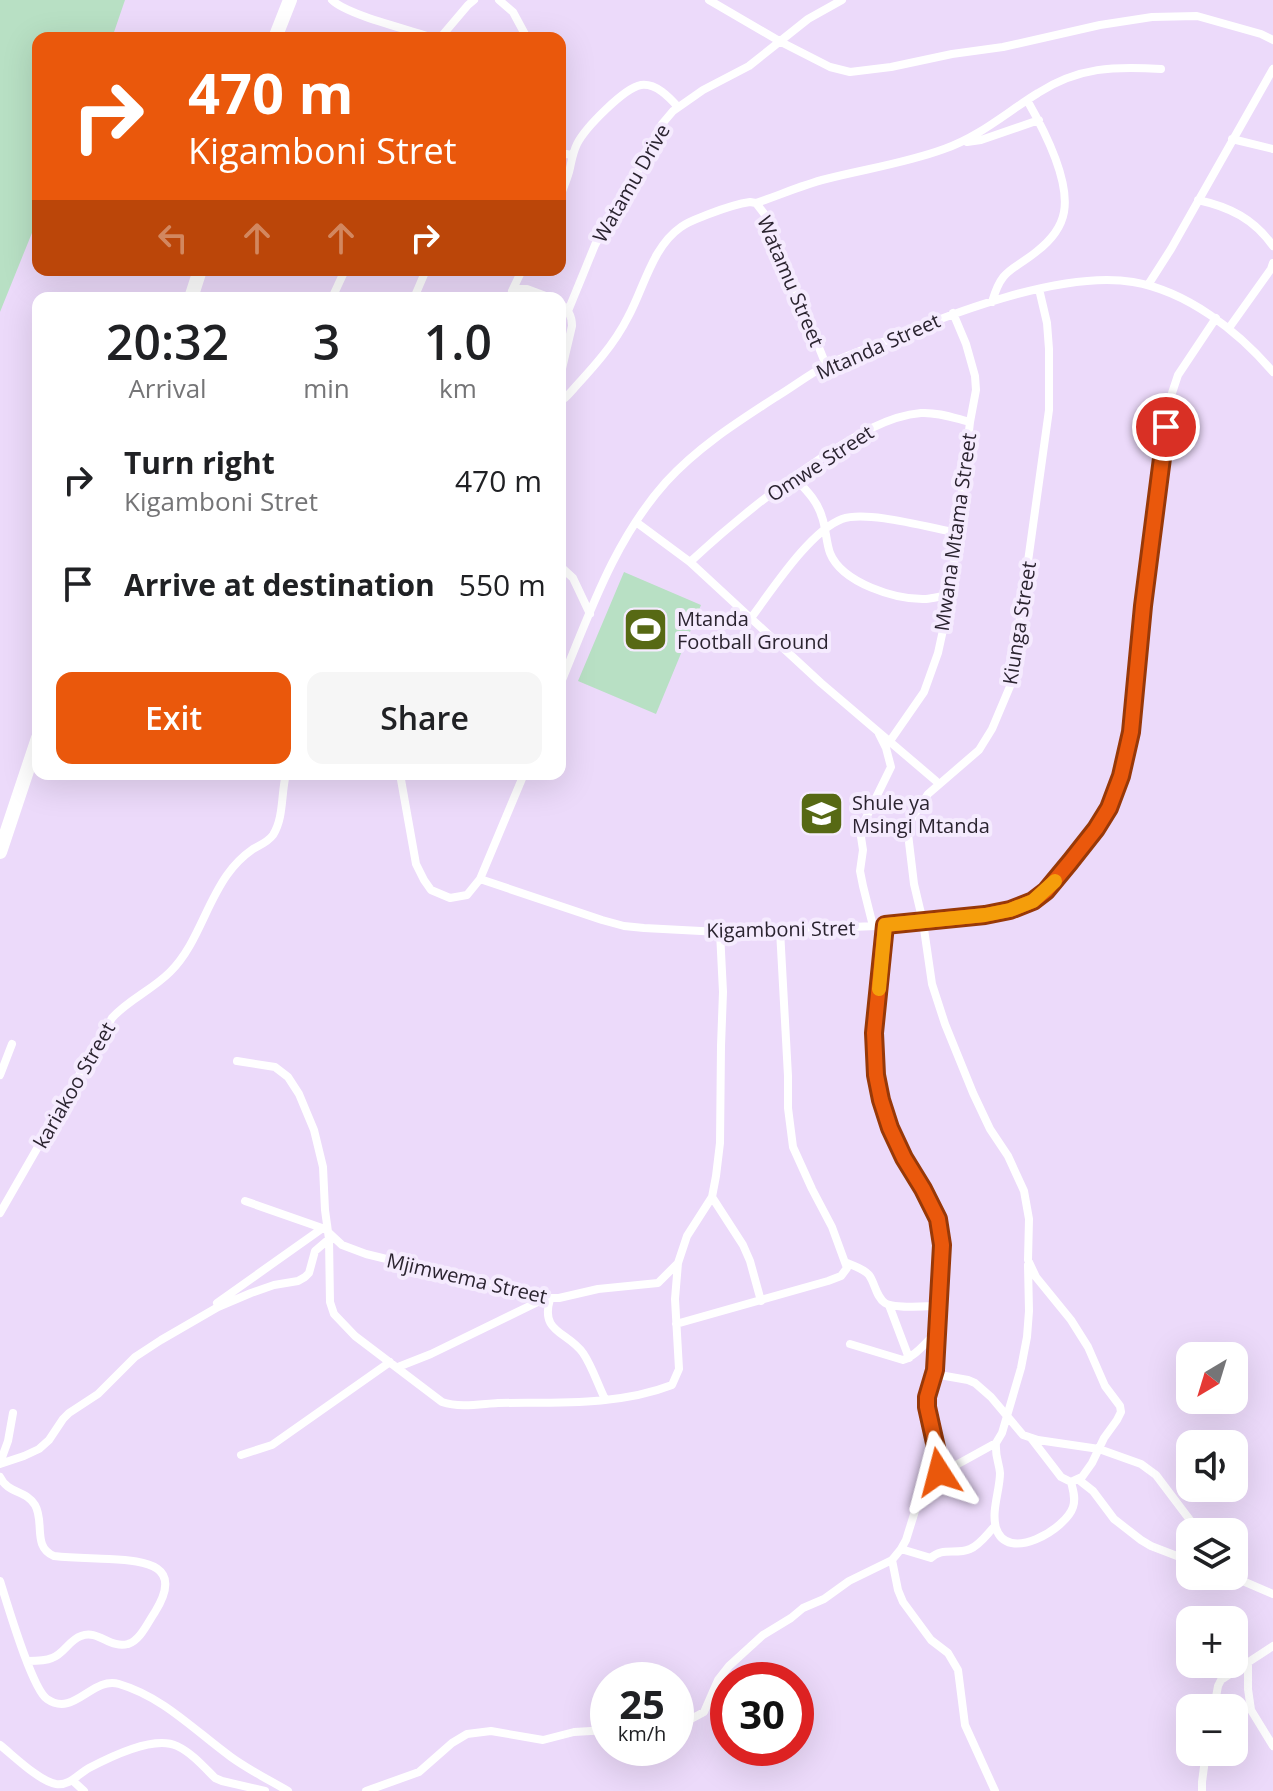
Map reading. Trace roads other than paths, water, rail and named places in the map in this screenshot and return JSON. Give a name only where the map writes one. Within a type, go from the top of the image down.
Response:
[{"type":"highway","points":[[277,32],[290,0]]},
{"type":"highway","points":[[0,852],[4,831],[32,754]]},
{"type":"street","points":[[332,0],[344,9],[414,32]]},
{"type":"street","points":[[445,32],[474,0]]},
{"type":"street","points":[[499,0],[513,12],[524,32]]},
{"type":"street","points":[[709,0],[781,42],[830,67],[850,72],[1003,47],[1100,25],[1152,17],[1197,16],[1273,40]]},
{"type":"street","name":"Watamu Drive","points":[[568,311],[612,213],[630,187],[662,124],[678,107],[749,66],[808,19],[842,0]]},
{"type":"street","points":[[756,203],[812,182],[943,150],[981,132],[1061,81],[1087,72],[1107,67],[1161,69]]},
{"type":"street","points":[[1148,285],[1273,69]]},
{"type":"street","points":[[566,181],[578,141],[632,88],[642,85],[654,87],[678,107]]},
{"type":"street","points":[[992,302],[1001,278],[1048,243],[1064,213],[1065,199],[1059,169],[1039,120],[1027,100]]},
{"type":"street","points":[[961,142],[981,140],[1039,120]]},
{"type":"street","points":[[1232,139],[1273,149]]},
{"type":"street","points":[[566,154],[572,155]]},
{"type":"street","points":[[1198,200],[1222,205],[1244,217],[1264,233],[1273,246]]},
{"type":"street","name":"Watamu Street","points":[[566,397],[603,355],[628,318],[656,256],[668,239],[684,225],[743,203],[756,203],[766,216],[826,365]]},
{"type":"street","points":[[1229,328],[1273,263]]},
{"type":"street","name":"Mtanda Street","points":[[566,671],[625,538],[666,483],[722,431],[826,365],[953,313],[1039,289],[1098,279],[1132,281],[1175,295],[1229,328],[1273,372]]},
{"type":"street","points":[[515,292],[527,289],[535,292]]},
{"type":"street","name":"Kiunga Street","points":[[923,922],[908,834],[911,820],[928,794],[979,750],[992,729],[1011,684],[1049,410],[1047,323],[1039,289]]},
{"type":"street","points":[[566,352],[572,326],[568,311]]},
{"type":"street","name":"Mwana Mtama Street","points":[[890,741],[924,692],[938,653],[950,595],[976,390],[966,344],[953,313]]},
{"type":"street","name":"Kigamboni Stret","points":[[480,879],[624,926],[720,932],[923,922],[1010,910],[1033,901],[1046,891],[1096,829],[1109,808],[1121,776],[1131,732],[1157,487],[1171,396],[1178,375],[1216,318]]},
{"type":"street","name":"Omwe Street","points":[[690,562],[739,517],[794,477],[837,447],[883,423],[924,413],[970,422]]},
{"type":"street","points":[[794,477],[814,499],[837,566],[851,577],[872,588],[909,598],[950,595]]},
{"type":"street","points":[[751,618],[800,555],[825,528],[843,518],[871,517],[958,533]]},
{"type":"street","points":[[636,522],[690,562],[821,683],[936,781]]},
{"type":"street","points":[[566,572],[573,578],[590,614]]},
{"type":"street","points":[[873,926],[860,871],[862,827],[891,767],[877,731]]},
{"type":"street","name":"kariakoo Street","points":[[0,1213],[112,1018],[172,970],[194,939],[225,877],[251,850],[273,835],[285,780]]},
{"type":"street","points":[[401,780],[416,864],[431,890],[450,898],[467,895],[480,879],[521,780]]},
{"type":"street","points":[[923,922],[932,984],[945,1024],[990,1129],[1008,1156],[1024,1191],[1029,1219],[1028,1260],[1030,1302],[1027,1337],[1002,1433],[996,1443],[995,1457],[1000,1473],[995,1526],[1005,1542],[1015,1545],[1046,1534],[1066,1518],[1073,1508],[1075,1481],[1092,1463],[1121,1412],[1105,1386],[1088,1347],[1071,1320],[1036,1277],[1028,1260]]},
{"type":"street","points":[[885,925],[874,1033],[876,1075],[890,1128],[938,1219],[942,1254],[934,1374],[927,1397],[939,1461],[937,1476]]},
{"type":"street","points":[[676,1324],[841,1276],[847,1268],[832,1227],[793,1147],[788,1108],[780,930]]},
{"type":"street","points":[[237,1061],[275,1067],[288,1077],[305,1107],[320,1149],[330,1302],[334,1314],[355,1336],[433,1396],[451,1405],[568,1402],[643,1395],[672,1385],[679,1369],[675,1283],[678,1263],[687,1236],[712,1197],[720,1143],[723,992],[720,932]]},
{"type":"street","points":[[0,1075],[12,1044]]},
{"type":"street","points":[[712,1197],[743,1245],[761,1301]]},
{"type":"street","name":"Mjimwema Street","points":[[245,1201],[326,1231],[342,1245],[366,1254],[548,1298],[658,1283],[678,1263]]},
{"type":"street","points":[[0,1464],[39,1449],[63,1419],[98,1394],[135,1357],[218,1307],[274,1285],[298,1281],[309,1273],[315,1251],[326,1231]]},
{"type":"street","points":[[184,1327],[326,1231]]},
{"type":"street","points":[[847,1263],[871,1277],[880,1297],[889,1305],[937,1306]]},
{"type":"street","points":[[241,1455],[272,1445],[394,1365],[431,1354],[548,1298]]},
{"type":"street","points":[[548,1298],[546,1314],[550,1323],[584,1354],[605,1399]]},
{"type":"street","points":[[889,1305],[909,1358]]},
{"type":"street","points":[[850,1344],[903,1360],[936,1332]]},
{"type":"street","points":[[934,1374],[975,1383],[1020,1432],[1031,1438],[1099,1449],[1141,1464],[1156,1475],[1188,1518]]},
{"type":"street","points":[[0,1464],[13,1413]]},
{"type":"street","points":[[1031,1438],[1061,1477],[1093,1491],[1114,1519],[1141,1540],[1176,1556]]},
{"type":"street","points":[[694,1717],[704,1712],[718,1680],[729,1666],[763,1635],[849,1581],[892,1560],[901,1549],[917,1501],[937,1476],[996,1443]]},
{"type":"street","points":[[0,1477],[5,1486],[33,1501],[39,1520],[41,1546],[46,1553],[152,1564],[166,1580],[158,1607],[137,1639],[130,1644],[121,1645],[94,1634],[84,1634],[53,1658],[28,1661]]},
{"type":"street","points":[[901,1549],[931,1558],[939,1552],[963,1551],[976,1546],[995,1526]]},
{"type":"street","points":[[892,1560],[903,1602],[931,1640],[948,1653],[958,1670],[965,1725],[995,1791]]},
{"type":"street","points":[[0,1581],[38,1690],[49,1701],[65,1704],[102,1684],[124,1686],[163,1704],[239,1762],[288,1791]]},
{"type":"street","points":[[1248,1584],[1273,1594]]},
{"type":"street","points":[[1248,1663],[1273,1646]]},
{"type":"street","points":[[1248,1678],[1251,1710],[1273,1746]]},
{"type":"street","points":[[366,1791],[419,1772],[467,1734],[491,1731],[543,1740],[590,1731]]},
{"type":"street","points":[[0,1745],[48,1781],[61,1784],[111,1758],[160,1742],[179,1747],[222,1781],[265,1791]]},
{"type":"street","points":[[1202,1791],[1204,1766]]},
{"type":"street","points":[[72,1780],[84,1791]]},
{"type":"place","name":"Mtanda Football Ground","points":[[646,629]]},
{"type":"place","name":"Shule ya Msingi Mtanda","points":[[821,814]]}]
